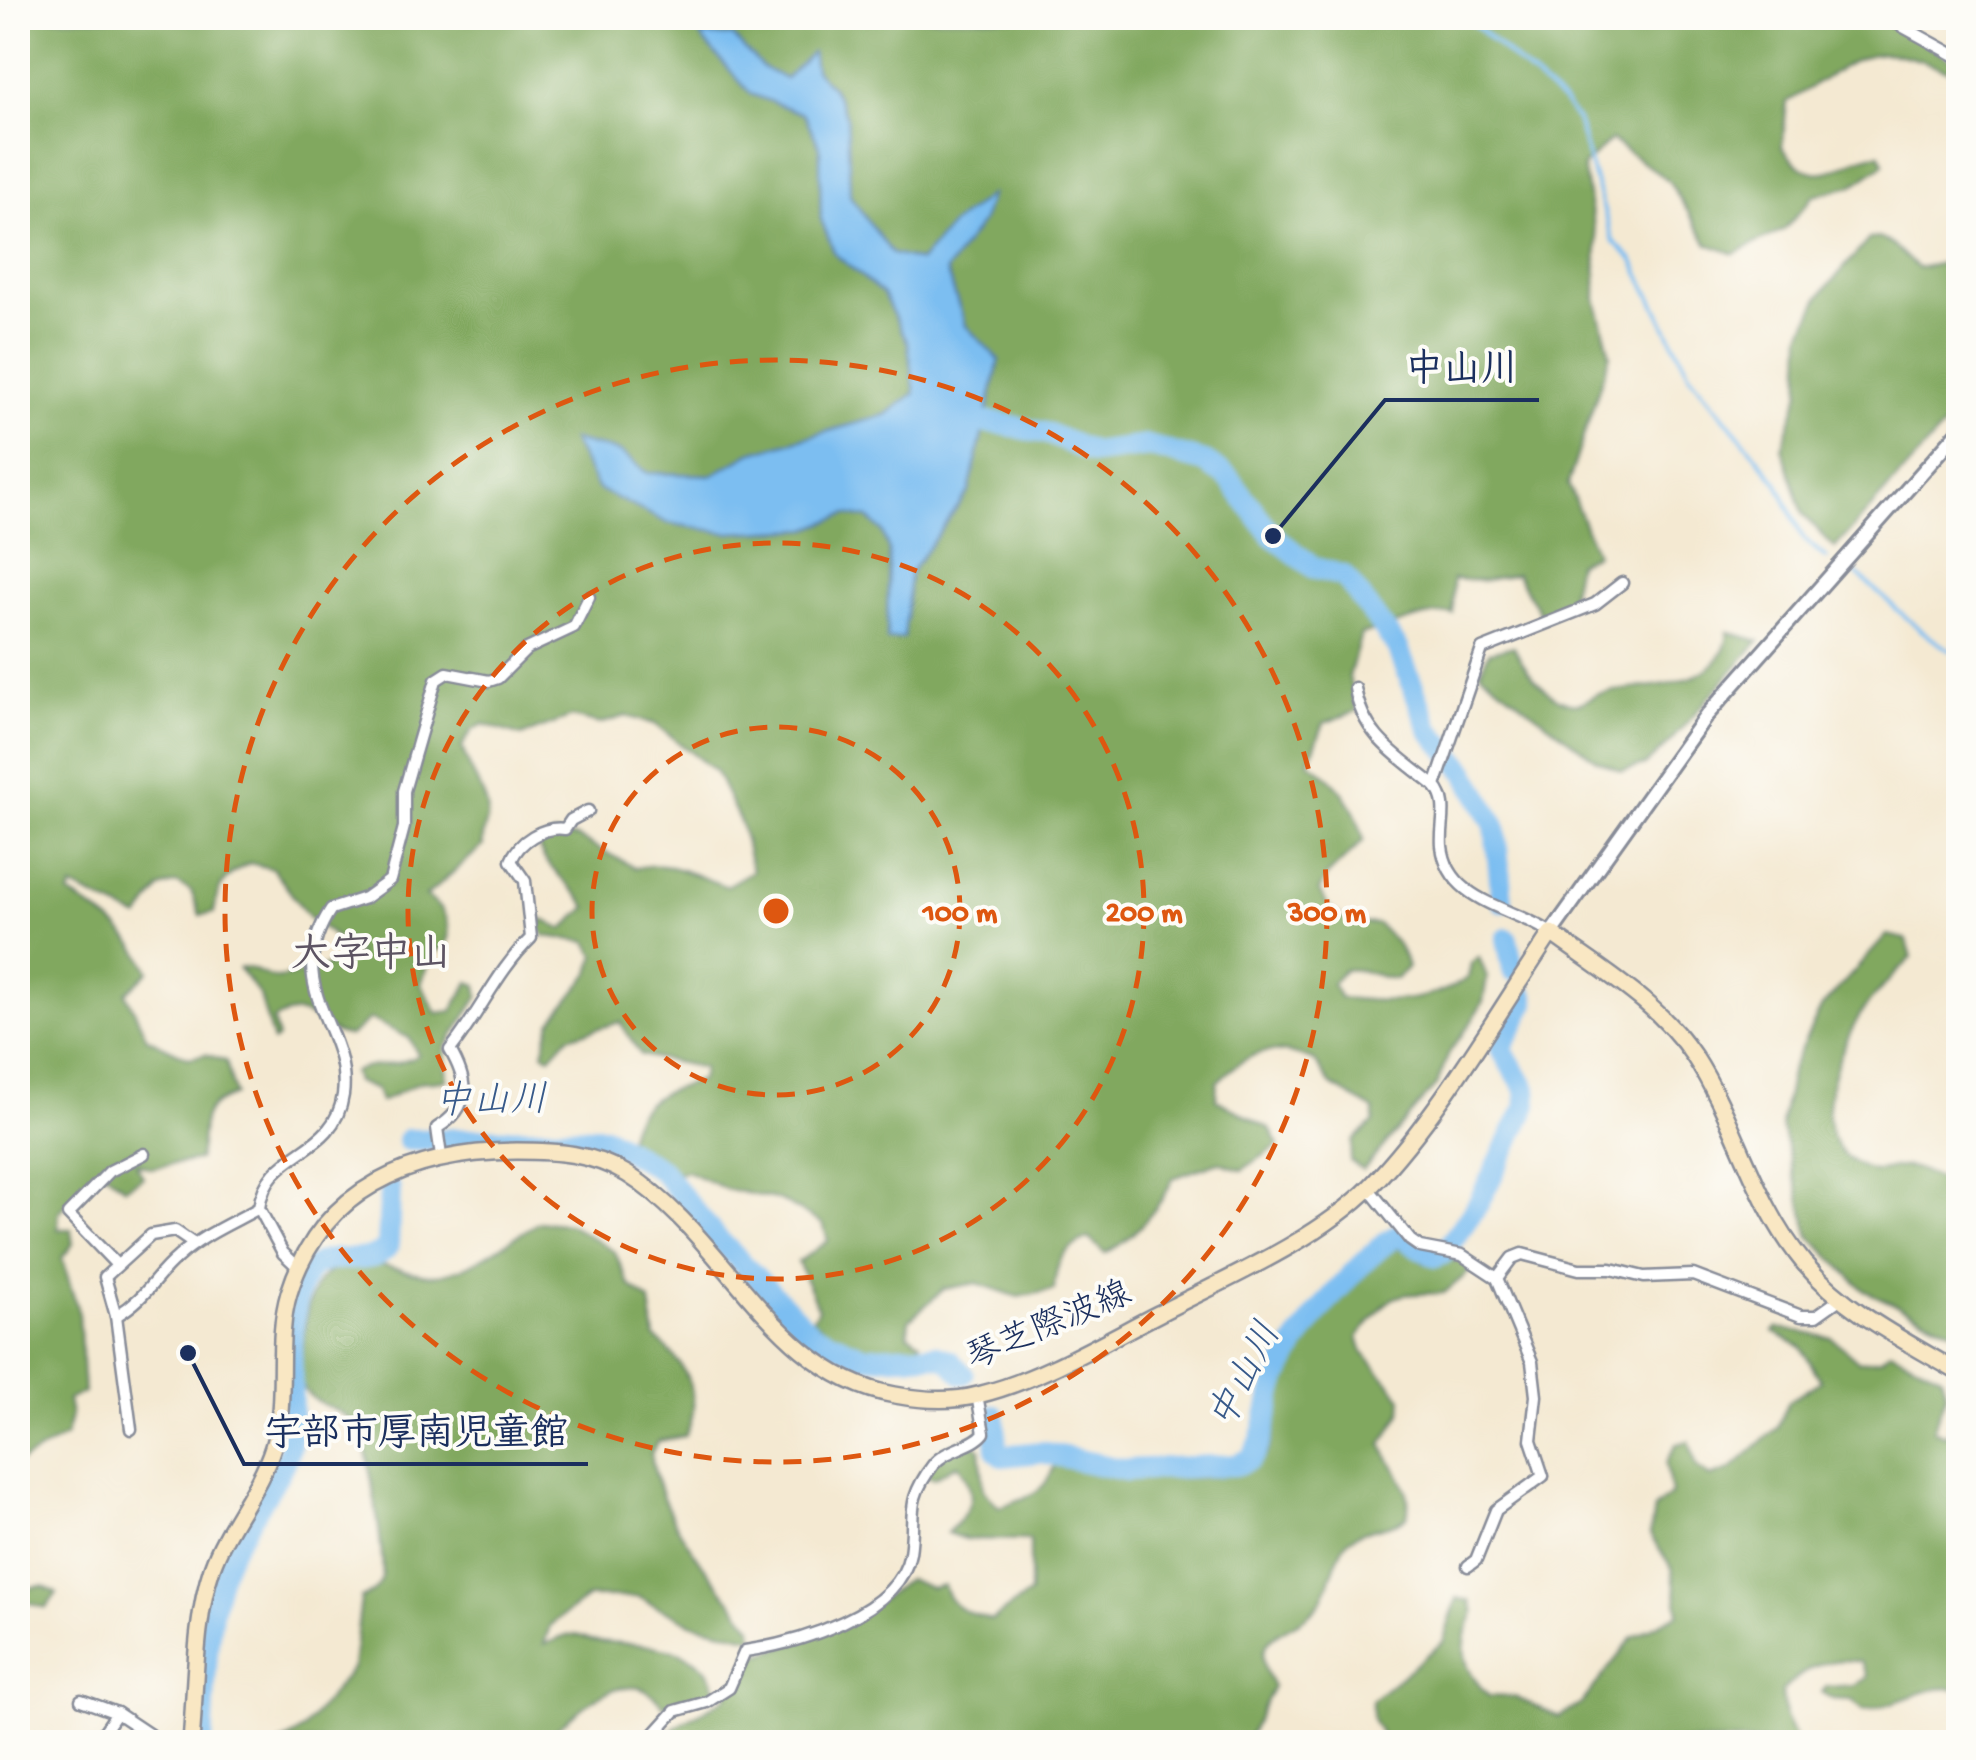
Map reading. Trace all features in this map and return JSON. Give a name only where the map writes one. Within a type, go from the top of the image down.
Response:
[{"type":"main road","name":"琴芝際波線","points":[[191,1742],[208,1581],[274,1446],[283,1325],[299,1268],[325,1226],[350,1200],[399,1170],[440,1156],[545,1151],[570,1152],[607,1164],[644,1186],[821,1363],[858,1384],[896,1396],[978,1396],[1060,1363],[1191,1297],[1290,1242],[1369,1189],[1420,1125],[1551,933]]},
{"type":"main road","points":[[1551,933],[1651,1007],[1682,1039],[1707,1079],[1776,1225],[1806,1266],[1840,1299],[1958,1372]]},
{"type":"street","points":[[1887,18],[1958,57]]},
{"type":"street","points":[[1356,688],[1358,704],[1379,743],[1435,786],[1444,800],[1442,845],[1454,877],[1501,912],[1520,915],[1551,933],[1706,716],[1958,432]]},
{"type":"street","points":[[1435,786],[1482,649],[1594,604],[1622,584]]},
{"type":"street","points":[[299,1268],[283,1253],[259,1208],[265,1184],[299,1151],[326,1137],[336,1120],[344,1070],[312,985],[318,932],[331,910],[365,898],[390,880],[404,826],[404,792],[436,680],[448,673],[489,681],[498,678],[527,649],[574,627],[589,597]]},
{"type":"street","points":[[440,1156],[437,1128],[457,1113],[465,1082],[450,1050],[473,1022],[504,965],[532,938],[526,882],[510,861],[513,854],[541,831],[565,829],[570,820],[588,811]]},
{"type":"street","points":[[116,1263],[68,1214],[110,1171],[144,1154]]},
{"type":"street","points":[[1369,1189],[1420,1247],[1462,1254],[1497,1278],[1532,1362],[1536,1382],[1531,1440],[1543,1476],[1496,1510],[1476,1560],[1468,1566]]},
{"type":"street","points":[[116,1316],[142,1300],[174,1259],[259,1208]]},
{"type":"street","points":[[131,1429],[116,1316],[105,1277],[151,1235],[176,1231],[194,1244]]},
{"type":"street","points":[[1497,1278],[1512,1258],[1522,1254],[1579,1269],[1611,1269],[1644,1277],[1694,1275],[1801,1316],[1816,1316],[1840,1299]]},
{"type":"street","points":[[647,1742],[675,1711],[706,1702],[729,1688],[745,1650],[824,1630],[869,1606],[894,1585],[910,1550],[909,1513],[934,1464],[984,1433],[978,1396]]},
{"type":"street","points":[[82,1700],[116,1713],[156,1739],[171,1742]]},
{"type":"street","points":[[97,1742],[116,1713]]},
{"type":"green space","points":[[18,18],[1885,18],[1958,63],[1958,74],[1902,56],[1867,56],[1787,102],[1782,147],[1796,163],[1820,173],[1880,154],[1884,164],[1852,186],[1814,195],[1785,229],[1734,254],[1708,244],[1668,180],[1611,140],[1583,166],[1597,241],[1596,299],[1610,354],[1568,484],[1596,554],[1577,563],[1569,602],[1541,615],[1516,574],[1483,581],[1453,579],[1453,614],[1431,615],[1361,634],[1349,677],[1357,711],[1324,723],[1309,762],[1345,795],[1364,840],[1326,877],[1319,891],[1342,918],[1378,924],[1399,946],[1408,967],[1396,979],[1344,970],[1332,984],[1340,998],[1390,1001],[1437,993],[1468,978],[1471,963],[1479,957],[1487,977],[1483,1002],[1449,1053],[1437,1084],[1363,1170],[1350,1161],[1353,1141],[1374,1122],[1374,1110],[1330,1084],[1315,1061],[1273,1051],[1251,1056],[1217,1082],[1216,1099],[1270,1129],[1279,1145],[1242,1170],[1219,1162],[1173,1178],[1145,1222],[1115,1248],[1105,1253],[1088,1238],[1066,1252],[1056,1271],[1054,1290],[1018,1297],[977,1283],[944,1289],[909,1320],[908,1334],[920,1342],[919,1348],[875,1348],[837,1337],[812,1320],[818,1309],[798,1262],[828,1241],[823,1224],[780,1200],[726,1189],[687,1171],[674,1173],[628,1142],[636,1116],[644,1107],[663,1093],[701,1080],[703,1068],[641,1055],[620,1022],[568,1037],[550,1057],[543,1053],[551,1022],[590,973],[595,956],[588,942],[545,936],[535,923],[544,920],[563,929],[587,907],[547,862],[538,845],[555,834],[578,838],[636,868],[671,867],[726,886],[752,871],[741,824],[716,772],[655,724],[626,716],[600,724],[572,717],[521,736],[484,724],[472,730],[462,746],[487,806],[483,846],[426,896],[442,911],[449,931],[446,946],[432,953],[421,984],[437,1013],[452,1011],[469,982],[477,985],[479,996],[445,1048],[447,1080],[420,1082],[380,1102],[376,1090],[356,1082],[353,1072],[418,1055],[409,1038],[370,1019],[350,1036],[338,1034],[306,1015],[287,1014],[273,1020],[278,1038],[273,1042],[260,996],[239,968],[278,978],[358,955],[353,942],[335,937],[308,916],[273,869],[250,863],[235,872],[220,888],[214,913],[200,915],[191,891],[177,883],[160,888],[139,918],[72,887],[69,894],[125,935],[149,971],[126,993],[147,1038],[189,1058],[206,1054],[226,1061],[235,1095],[207,1113],[198,1160],[151,1168],[136,1163],[143,1177],[125,1188],[106,1173],[96,1175],[59,1212],[58,1229],[71,1229],[73,1244],[62,1258],[79,1314],[84,1392],[68,1400],[71,1416],[66,1436],[18,1463]],"holes":[[[732,36],[762,67],[785,79],[814,70],[833,88],[847,118],[850,196],[892,254],[920,261],[953,223],[982,221],[946,270],[966,326],[999,361],[969,491],[910,573],[904,638],[887,639],[889,551],[882,531],[868,518],[847,514],[808,529],[598,489],[573,441],[620,452],[647,473],[712,475],[751,453],[886,415],[915,393],[908,343],[883,294],[835,254],[821,219],[820,147],[804,114],[751,94],[701,37]]]},
{"type":"green space","points":[[1869,239],[1891,243],[1917,268],[1958,260],[1958,411],[1835,548],[1803,514],[1782,448],[1800,392],[1802,333],[1819,297]]},
{"type":"green space","points":[[1728,632],[1759,641],[1667,745],[1645,765],[1622,771],[1596,760],[1480,672],[1489,652],[1514,646],[1542,686],[1558,698],[1577,704],[1602,693],[1697,675],[1723,651]]},
{"type":"green space","points":[[1887,935],[1906,939],[1912,957],[1857,1020],[1833,1079],[1829,1121],[1834,1140],[1845,1156],[1864,1168],[1875,1171],[1908,1167],[1958,1182],[1958,1333],[1865,1291],[1810,1237],[1781,1125],[1792,1067],[1821,1008]]},
{"type":"green space","points":[[539,1222],[569,1224],[615,1252],[629,1285],[650,1301],[655,1338],[683,1370],[693,1408],[685,1436],[659,1441],[651,1453],[656,1479],[676,1525],[752,1627],[753,1638],[693,1624],[638,1597],[588,1597],[550,1625],[544,1644],[576,1635],[593,1641],[667,1649],[699,1663],[710,1675],[715,1692],[663,1706],[648,1692],[633,1687],[616,1689],[584,1707],[540,1742],[282,1742],[303,1730],[353,1667],[361,1598],[379,1585],[382,1577],[375,1500],[362,1436],[351,1420],[317,1401],[299,1380],[312,1294],[321,1279],[334,1269],[354,1264],[428,1275],[456,1270]]},
{"type":"green space","points":[[1392,1247],[1409,1251],[1425,1263],[1455,1260],[1469,1266],[1468,1273],[1444,1293],[1412,1294],[1386,1303],[1358,1337],[1363,1352],[1402,1398],[1401,1413],[1382,1444],[1405,1487],[1407,1517],[1351,1538],[1341,1550],[1321,1601],[1312,1612],[1268,1642],[1263,1653],[1264,1667],[1273,1686],[1246,1742],[670,1742],[673,1728],[725,1698],[752,1656],[834,1626],[873,1605],[908,1579],[931,1588],[944,1585],[956,1605],[992,1620],[1030,1593],[1030,1540],[966,1539],[947,1533],[963,1516],[971,1492],[958,1464],[934,1478],[919,1475],[938,1451],[967,1439],[980,1449],[984,1490],[999,1507],[1040,1488],[1054,1465],[1077,1465],[1127,1475],[1180,1477],[1232,1474],[1256,1465],[1269,1447],[1284,1386],[1304,1347],[1330,1311]]},
{"type":"green space","points":[[1777,1328],[1832,1338],[1859,1362],[1881,1359],[1890,1351],[1941,1376],[1946,1394],[1933,1430],[1945,1435],[1958,1425],[1958,1689],[1923,1692],[1863,1710],[1852,1700],[1832,1699],[1822,1692],[1826,1687],[1855,1685],[1868,1677],[1861,1662],[1838,1660],[1808,1670],[1782,1691],[1785,1717],[1797,1742],[1386,1742],[1372,1719],[1372,1700],[1443,1642],[1457,1598],[1470,1601],[1474,1613],[1466,1636],[1465,1657],[1480,1686],[1489,1696],[1515,1697],[1559,1717],[1581,1704],[1633,1637],[1679,1613],[1672,1568],[1650,1535],[1654,1509],[1671,1494],[1666,1463],[1676,1444],[1689,1441],[1697,1467],[1710,1477],[1730,1470],[1777,1428],[1789,1401],[1821,1381],[1801,1347],[1774,1332]]},
{"type":"green space","points":[[18,1575],[26,1588],[42,1586],[57,1593],[46,1608],[18,1600]]},
{"type":"water","points":[[700,36],[732,36],[762,67],[785,79],[812,52],[815,70],[832,88],[847,118],[850,196],[892,254],[920,261],[953,223],[990,195],[982,221],[946,271],[966,326],[999,360],[969,491],[910,573],[904,638],[887,640],[889,551],[882,531],[868,518],[847,514],[808,529],[727,533],[668,523],[598,489],[572,440],[620,452],[647,473],[712,475],[751,453],[886,415],[915,393],[908,343],[883,294],[835,254],[821,219],[820,147],[804,114],[751,94]]},
{"type":"waterway","points":[[1466,18],[1563,102],[1577,120],[1613,241],[1632,259],[1690,375],[1777,482],[1803,538],[1826,558]]},
{"type":"waterway","name":"中山川","points":[[959,429],[972,422],[998,423],[1049,434],[1093,453],[1148,446],[1205,462],[1228,477],[1273,536],[1314,568],[1344,576],[1398,648],[1430,730],[1466,772],[1495,826],[1502,901]]},
{"type":"waterway","points":[[1854,572],[1920,629],[1958,653]]},
{"type":"waterway","name":"中山川","points":[[1507,939],[1513,970]]},
{"type":"waterway","name":"中山川","points":[[994,1415],[997,1451],[1002,1456],[1041,1452],[1125,1470],[1236,1465],[1250,1459],[1260,1443],[1283,1366],[1344,1282],[1397,1235],[1436,1257],[1443,1254],[1478,1204],[1527,1105],[1526,1089],[1501,1049],[1525,1003],[1524,996]]},
{"type":"waterway","name":"中山川","points":[[408,1140],[605,1137],[661,1170],[714,1235],[813,1335],[865,1357],[935,1355],[949,1360],[963,1374]]},
{"type":"waterway","name":"中山川","points":[[202,1742],[207,1651],[219,1582],[233,1548],[281,1468],[291,1441],[293,1325],[302,1283],[320,1263],[371,1257],[388,1246],[390,1189]]},
{"type":"place","name":"中山川","points":[[1273,536]]},
{"type":"place","name":"宇部市厚南児童館","points":[[188,1353]]},
{"type":"district","name":"大字中山","points":[[371,957]]}]
